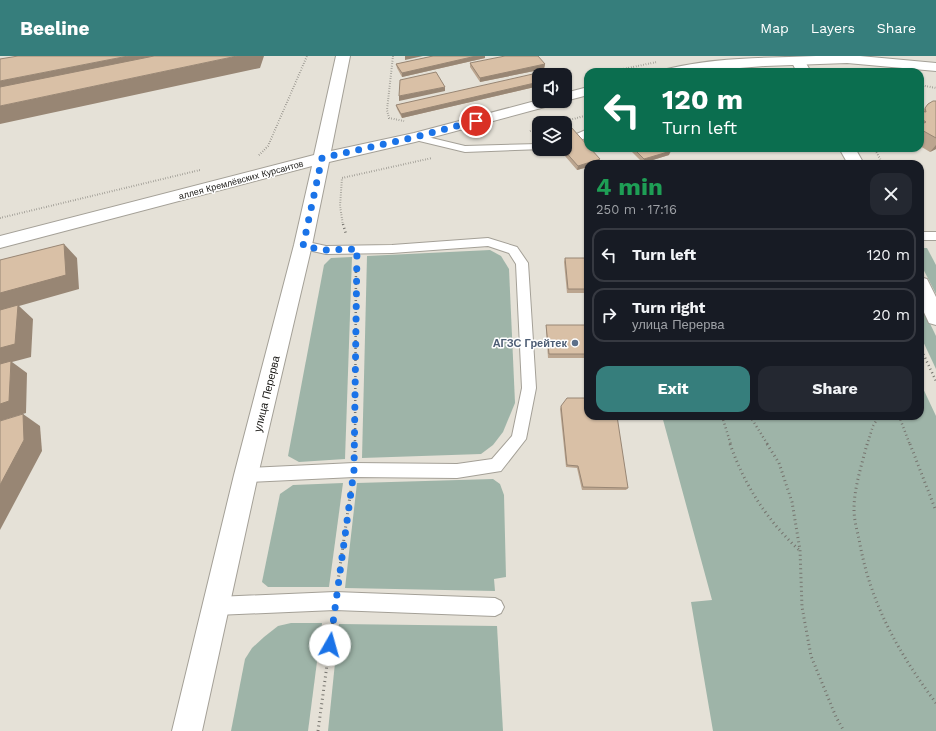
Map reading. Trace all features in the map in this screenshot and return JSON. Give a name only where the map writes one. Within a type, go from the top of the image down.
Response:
[{"type":"main road","name":"улица Перерва","points":[[188,731],[246,475],[303,246],[343,56]]},
{"type":"main road","points":[[689,68],[801,66],[845,58],[936,67]]},
{"type":"main road","points":[[572,95],[584,92]]},
{"type":"main road","name":"аллея Кремлёвских Курсантов","points":[[0,242],[322,158],[415,137],[532,106]]},
{"type":"main road","points":[[924,292],[936,317]]},
{"type":"lane","points":[[572,140],[584,134]]},
{"type":"lane","points":[[415,137],[465,149],[532,147]]},
{"type":"lane","points":[[924,236],[936,236]]},
{"type":"lane","points":[[246,475],[354,470],[457,471],[496,466],[519,439],[529,388],[522,263],[513,250],[488,242],[420,247],[326,250],[303,246]]},
{"type":"lane","points":[[216,606],[335,601],[495,607]]},
{"type":"path","points":[[254,156],[260,154],[268,146],[307,56]]},
{"type":"path","points":[[393,56],[387,110],[389,118],[402,122],[410,120]]},
{"type":"path","points":[[628,68],[661,61]]},
{"type":"path","points":[[924,86],[936,88]]},
{"type":"path","points":[[572,119],[584,116]]},
{"type":"path","points":[[524,132],[532,130]]},
{"type":"path","points":[[318,731],[354,470],[357,249],[350,244],[343,224],[338,201],[342,178],[465,149]]},
{"type":"path","points":[[0,218],[204,169]]},
{"type":"path","points":[[924,356],[936,381]]},
{"type":"path","points":[[723,420],[740,473],[768,519],[783,536],[800,550]]},
{"type":"path","points":[[752,420],[778,463],[792,502],[800,550],[802,607],[811,656],[836,717],[844,731]]},
{"type":"path","points":[[876,420],[865,454],[854,506],[860,548],[873,598],[891,636],[918,679],[936,704]]},
{"type":"path","points":[[901,420],[936,511]]},
{"type":"green space","points":[[924,248],[927,248],[936,265],[936,294],[924,271]]},
{"type":"green space","points":[[490,250],[501,256],[509,269],[515,403],[503,432],[493,445],[481,454],[362,458],[367,256]]},
{"type":"green space","points":[[352,257],[345,459],[299,462],[288,456],[324,265],[331,258]]},
{"type":"green space","points":[[924,311],[936,336],[936,369],[924,344]]},
{"type":"green space","points":[[924,390],[936,416],[936,731],[713,731],[691,602],[712,600],[663,420],[924,420]]},
{"type":"green space","points":[[493,479],[500,484],[504,495],[506,577],[494,579],[495,591],[345,588],[357,483]]},
{"type":"green space","points":[[343,483],[329,587],[268,587],[262,582],[280,494],[293,485]]},
{"type":"green space","points":[[291,623],[322,623],[308,731],[231,731],[245,659],[252,648],[278,626]]},
{"type":"green space","points":[[339,624],[497,626],[503,731],[328,731]]},
{"type":"building","points":[[18,56],[128,56],[0,81],[0,59]]},
{"type":"building","points":[[154,56],[237,56],[0,106],[0,87]]},
{"type":"building","points":[[433,56],[476,56],[402,73],[396,64]]},
{"type":"building","points":[[505,56],[538,56],[545,64],[480,78],[470,63]]},
{"type":"building","points":[[436,72],[445,87],[399,96],[400,80]]},
{"type":"building","points":[[532,74],[532,84],[401,114],[396,105]]},
{"type":"building","points":[[936,101],[936,138],[924,131],[924,123],[926,122],[924,121],[924,112],[926,112],[925,108],[928,104]]},
{"type":"building","points":[[572,128],[584,142],[584,152],[594,152],[600,159],[584,160],[584,164],[578,166],[569,156],[572,156]]},
{"type":"building","points":[[637,152],[668,152],[644,159]]},
{"type":"building","points":[[64,244],[66,275],[0,293],[0,260]]},
{"type":"building","points":[[565,258],[584,258],[584,289],[568,289]]},
{"type":"building","points":[[18,305],[15,344],[0,348],[0,310]]},
{"type":"building","points":[[546,325],[584,325],[584,354],[549,354]]},
{"type":"building","points":[[11,361],[9,401],[0,404],[0,364]]},
{"type":"building","points":[[567,398],[584,398],[584,420],[618,420],[628,488],[583,487],[578,466],[567,465],[561,406]]},
{"type":"building","points":[[23,414],[24,440],[0,485],[0,421]]},
{"type":"place","name":"АГЗС Грейтек","points":[[575,343]]},
{"type":"route","points":[[330,645],[355,459],[357,249],[326,250],[303,246],[322,158],[415,137],[476,121]]}]
